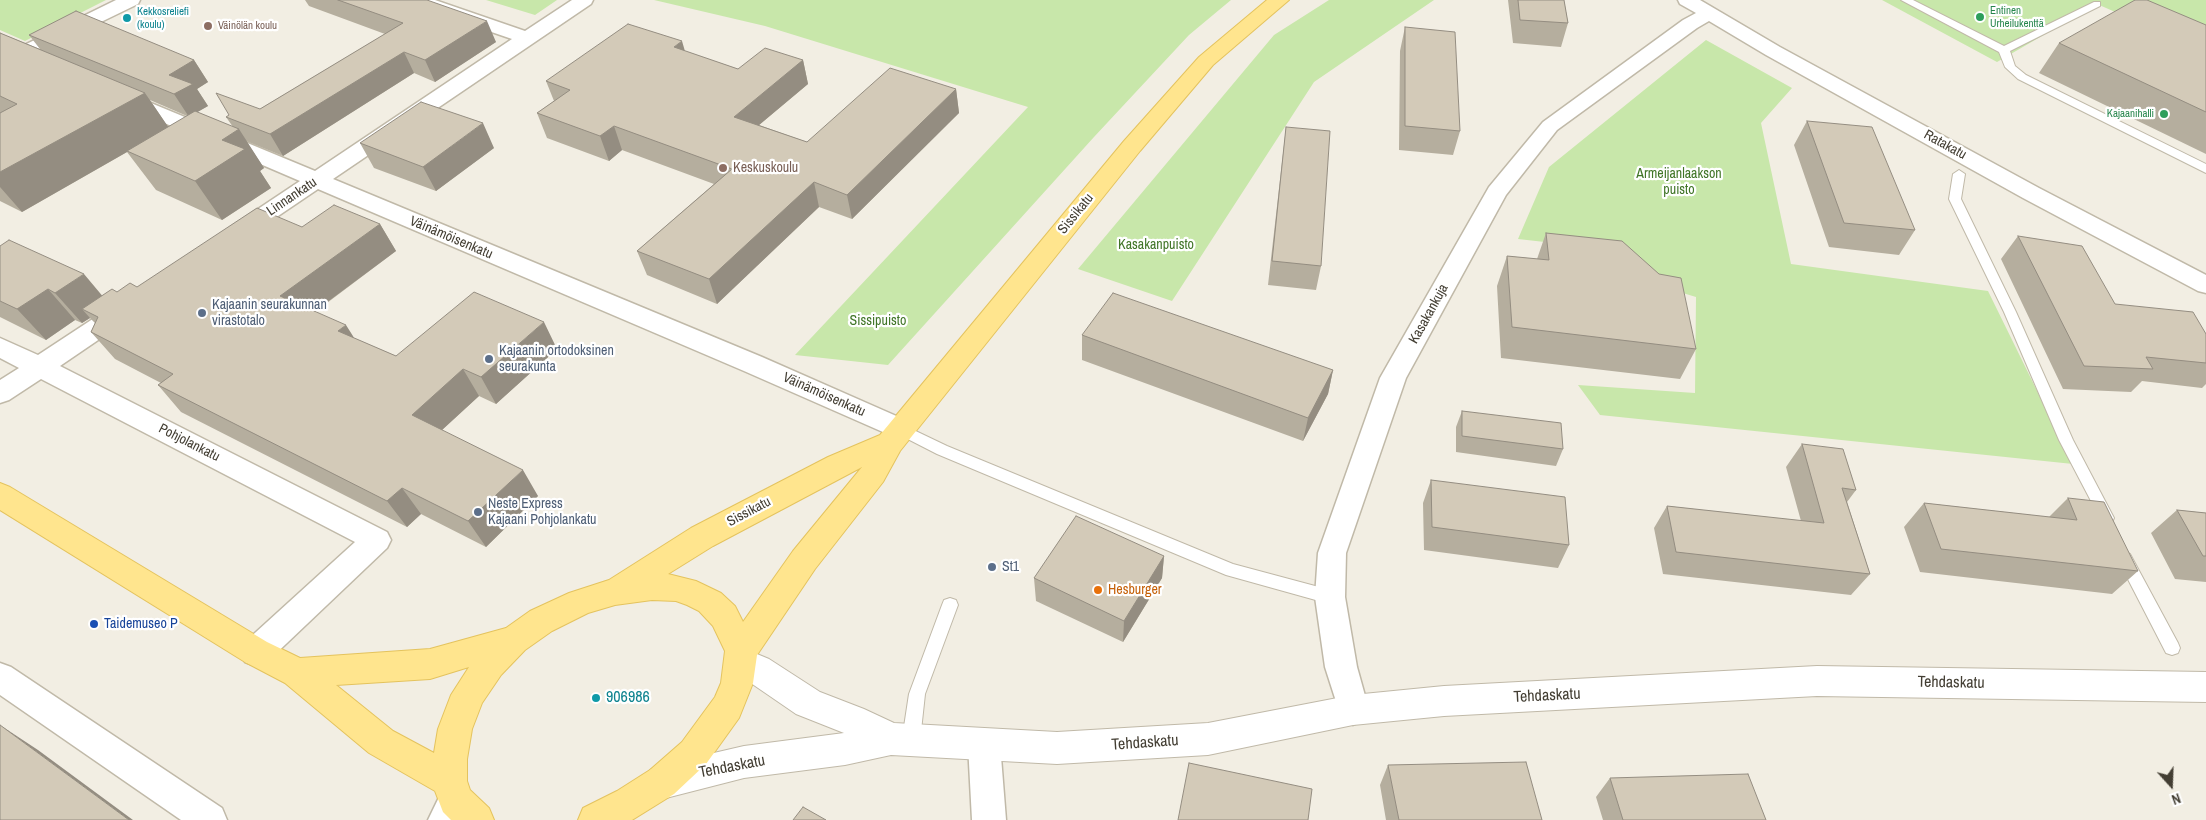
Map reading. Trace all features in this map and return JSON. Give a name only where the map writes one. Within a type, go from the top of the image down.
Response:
[{"type":"main road","name":"Sissikatu","points":[[740,656],[804,560],[873,474],[895,436],[1132,146],[1206,61],[1279,0]]},
{"type":"main road","name":"Sissikatu","points":[[615,592],[702,537],[895,436]]},
{"type":"main road","points":[[0,494],[256,652],[297,673],[456,805]]},
{"type":"main road","points":[[456,805],[450,759],[454,729],[468,695],[489,665],[514,640],[540,621],[572,605],[615,592],[652,587],[676,588],[696,594],[710,602],[724,616],[740,656],[737,683],[723,714],[694,752],[662,782],[629,804],[596,820]]},
{"type":"main road","points":[[297,673],[430,664],[514,640]]},
{"type":"street","points":[[0,65],[131,0]]},
{"type":"street","points":[[417,0],[527,38]]},
{"type":"street","name":"Linnankatu","points":[[219,246],[584,0]]},
{"type":"street","name":"Ratakatu","points":[[1686,0],[2014,184],[2206,285]]},
{"type":"street","name":"Kasakankuja","points":[[1353,710],[1341,667],[1330,597],[1332,553],[1393,378],[1497,192],[1550,126],[1690,24],[1709,14]]},
{"type":"street","points":[[0,47],[42,64]]},
{"type":"street","name":"Väinämöisenkatu","points":[[113,94],[753,364],[895,436]]},
{"type":"street","points":[[0,393],[138,301]]},
{"type":"street","name":"Pohjolankatu","points":[[0,347],[377,540],[256,652]]},
{"type":"street","name":"Tehdaskatu","points":[[740,656],[808,703],[901,739]]},
{"type":"street","points":[[0,677],[210,820]]},
{"type":"street","name":"Tehdaskatu","points":[[662,782],[744,762],[845,749],[901,739],[1057,748],[1208,738],[1353,710],[1444,701],[1817,681],[2206,687]]},
{"type":"street","points":[[984,744],[989,820]]},
{"type":"lane","points":[[1906,0],[2004,50],[2010,66],[2022,77],[2206,169]]},
{"type":"lane","points":[[2004,50],[2097,4]]},
{"type":"lane","points":[[1959,174],[1955,199],[2010,312],[2066,440],[2114,532]]},
{"type":"lane","points":[[895,436],[942,450],[1231,570],[1330,597]]},
{"type":"lane","points":[[2121,548],[2172,648]]},
{"type":"lane","points":[[901,739],[950,605]]},
{"type":"green space","points":[[0,0],[106,0],[25,41],[0,30]]},
{"type":"green space","points":[[486,0],[557,0],[535,15]]},
{"type":"green space","name":"Sissipuisto","points":[[654,0],[1231,0],[1189,35],[888,365],[795,355],[1028,107],[765,26]]},
{"type":"green space","name":"Kasakanpuisto","points":[[1329,0],[1434,0],[1314,82],[1172,301],[1078,269],[1274,35]]},
{"type":"green space","points":[[1882,0],[2206,0],[2206,52],[2097,4],[1997,62]]},
{"type":"green space","name":"Armeijanlaakson puisto","points":[[1706,40],[1792,88],[1761,123],[1791,264],[1988,291],[2073,464],[1600,415],[1578,385],[1695,393],[1696,297],[1643,281],[1616,250],[1518,239],[1549,167]]},
{"type":"building","points":[[338,0],[427,0],[487,21],[425,60],[404,52],[270,134],[226,117],[229,115],[216,93],[260,109],[403,23]]},
{"type":"building","points":[[1518,0],[1564,0],[1568,23],[1520,20]]},
{"type":"building","points":[[2135,0],[2147,0],[2206,25],[2206,112],[2059,43]]},
{"type":"building","points":[[76,11],[194,60],[169,75],[193,84],[174,94],[29,35]]},
{"type":"building","points":[[628,24],[682,41],[674,47],[738,69],[765,48],[803,60],[734,117],[807,142],[890,68],[956,89],[847,195],[814,182],[709,279],[637,251],[732,169],[614,126],[600,136],[537,113],[570,90],[546,81]]},
{"type":"building","points":[[1405,27],[1455,32],[1460,131],[1405,126]]},
{"type":"building","points":[[0,33],[145,93],[0,172],[0,113],[17,104],[0,96]]},
{"type":"building","points":[[421,102],[483,123],[423,167],[360,143]]},
{"type":"building","points":[[195,111],[239,129],[222,140],[245,149],[195,181],[127,151]]},
{"type":"building","points":[[1807,121],[1872,127],[1915,230],[1844,223]]},
{"type":"building","points":[[1286,127],[1330,131],[1321,266],[1272,261]]},
{"type":"building","points":[[334,205],[380,224],[280,296],[346,325],[338,331],[396,356],[474,292],[544,322],[481,377],[463,369],[412,415],[523,470],[468,521],[402,488],[387,501],[158,385],[173,374],[91,332],[98,317],[82,309],[112,289],[117,292],[130,283],[137,287],[257,208],[302,227]]},
{"type":"building","points":[[1546,233],[1622,241],[1659,274],[1681,278],[1696,349],[1512,327],[1507,256],[1549,260]]},
{"type":"building","points":[[2018,236],[2082,246],[2115,304],[2193,312],[2206,334],[2206,363],[2146,357],[2153,369],[2084,366]]},
{"type":"building","points":[[9,240],[84,274],[55,293],[48,289],[17,309],[0,301],[0,246]]},
{"type":"building","points":[[1113,293],[1333,370],[1308,418],[1082,335]]},
{"type":"building","points":[[1462,411],[1561,423],[1563,449],[1462,436]]},
{"type":"building","points":[[1802,444],[1843,449],[1856,490],[1842,488],[1870,574],[1676,552],[1667,506],[1824,523]]},
{"type":"building","points":[[1431,480],[1565,497],[1569,545],[1432,527]]},
{"type":"building","points":[[2068,498],[2104,502],[2138,571],[1941,549],[1924,503],[2077,520]]},
{"type":"building","points":[[2177,510],[2206,513],[2206,556],[2203,556]]},
{"type":"building","name":"Hesburger","points":[[1076,516],[1164,556],[1124,621],[1034,578]]},
{"type":"building","points":[[0,725],[129,820],[0,820]]},
{"type":"building","points":[[1526,762],[1542,820],[1399,820],[1388,765]]},
{"type":"building","points":[[1189,763],[1312,789],[1308,820],[1178,820]]},
{"type":"building","points":[[1748,774],[1766,820],[1623,820],[1610,778]]},
{"type":"building","points":[[803,807],[826,820],[793,820]]},
{"type":"place","name":"Entinen Urheilukenttä","points":[[1980,17]]},
{"type":"place","name":"Kekkosreliefi (koulu)","points":[[127,18]]},
{"type":"place","name":"Väinölän koulu","points":[[208,26]]},
{"type":"place","name":"Kajaanihalli","points":[[2164,114]]},
{"type":"place","name":"Keskuskoulu","points":[[723,168]]},
{"type":"place","name":"Kajaanin seurakunnan virastotalo","points":[[202,313]]},
{"type":"place","name":"Kajaanin ortodoksinen seurakunta","points":[[489,359]]},
{"type":"place","name":"Neste Express Kajaani Pohjolankatu","points":[[478,512]]},
{"type":"place","name":"St1","points":[[992,567]]},
{"type":"place","name":"Hesburger","points":[[1098,590]]},
{"type":"place","name":"Taidemuseo P","points":[[94,624]]},
{"type":"place","name":"906986","points":[[596,698]]}]
